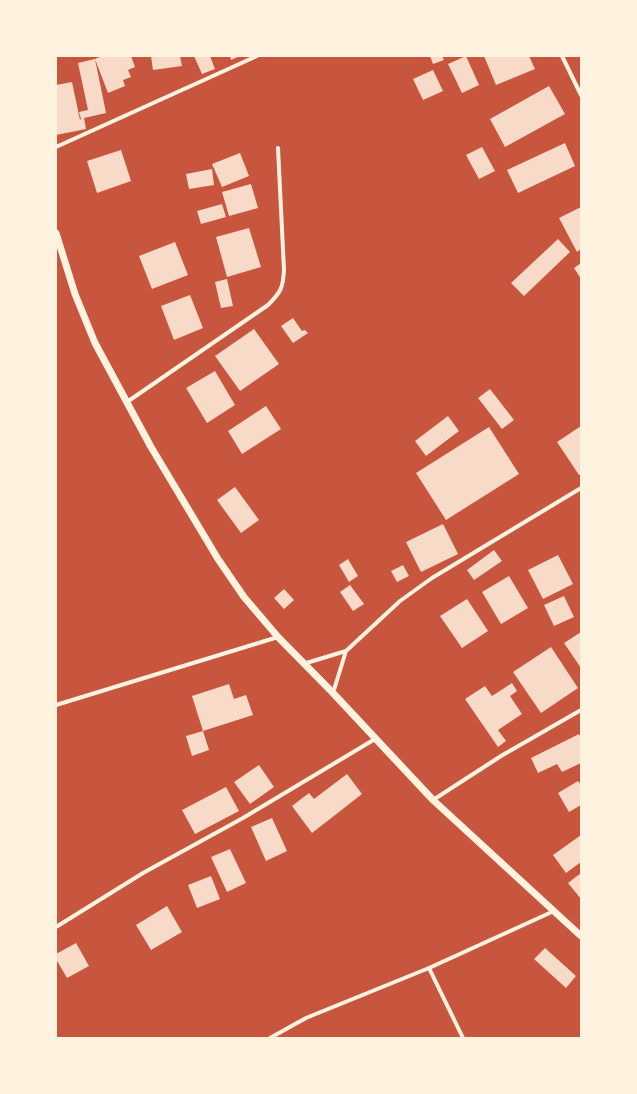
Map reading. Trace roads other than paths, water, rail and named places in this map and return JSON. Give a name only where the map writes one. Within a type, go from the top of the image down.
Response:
[{"type":"street","points":[[56,147],[258,56]]},
{"type":"street","points":[[562,56],[581,95]]},
{"type":"street","points":[[127,402],[268,306],[278,296],[283,285],[284,270],[278,148]]},
{"type":"street","points":[[56,233],[75,294],[95,343],[151,447],[218,559],[244,597],[303,664],[333,693],[433,800],[581,936]]},
{"type":"street","points":[[303,664],[346,651],[400,601],[432,578],[581,488]]},
{"type":"street","points":[[56,704],[278,637]]},
{"type":"street","points":[[333,693],[346,651]]},
{"type":"street","points":[[433,800],[501,756],[581,710]]},
{"type":"street","points":[[56,927],[143,873],[243,818],[375,739]]},
{"type":"street","points":[[270,1038],[306,1018],[429,968],[554,911]]},
{"type":"street","points":[[429,968],[463,1038]]}]
